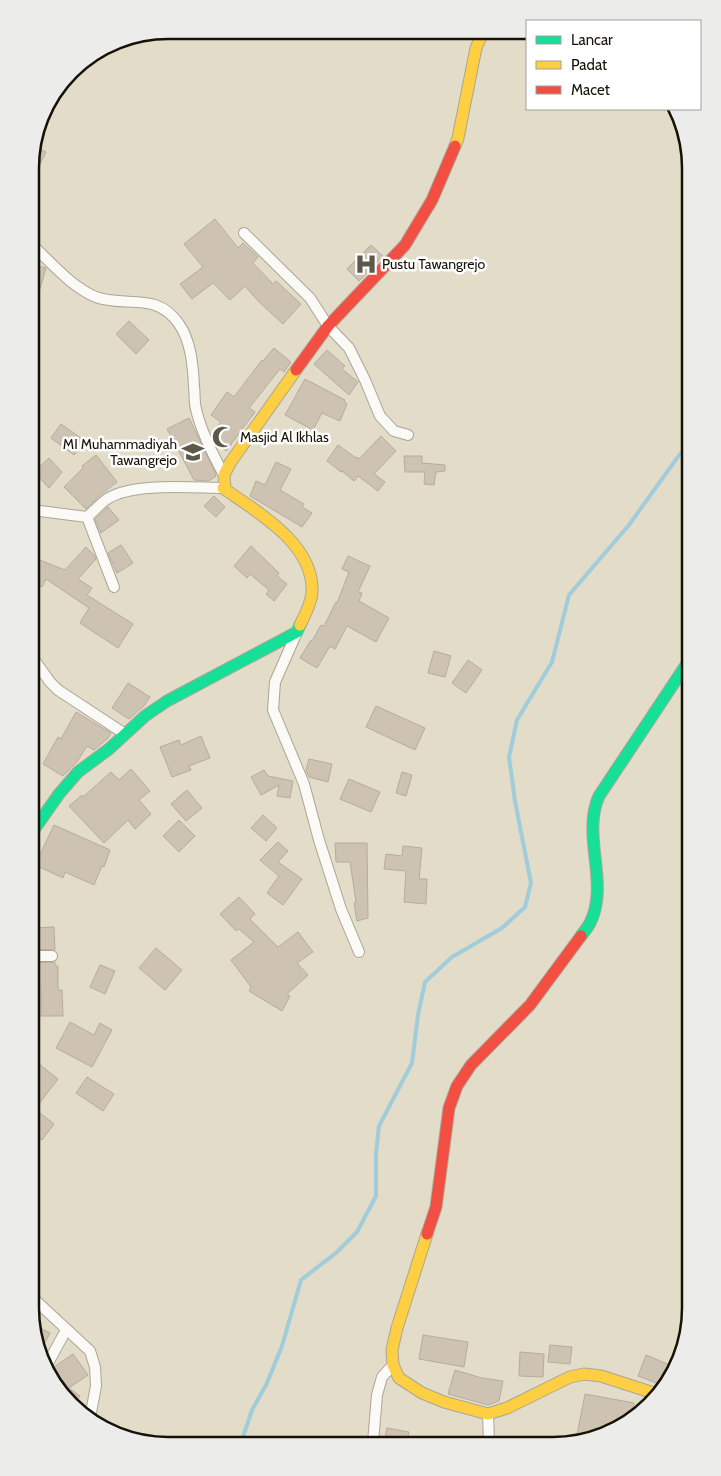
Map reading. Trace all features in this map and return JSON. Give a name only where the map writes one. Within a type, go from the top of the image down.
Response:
[{"type":"main road","points":[[39,822],[59,794],[78,772],[145,716],[167,701],[297,632],[307,612],[313,591],[311,574],[306,559],[292,540],[275,524],[224,488],[226,488],[224,475],[230,463],[328,326],[405,245],[432,200],[458,138],[476,48],[480,39]]},
{"type":"main road","points":[[652,1392],[601,1376],[584,1374],[561,1381],[507,1408],[488,1414],[466,1410],[422,1393],[399,1378],[393,1365],[392,1350],[397,1328],[436,1207],[450,1108],[457,1086],[472,1065],[530,1005],[590,923],[598,888],[592,822],[598,796],[682,671]]},
{"type":"street","points":[[244,233],[310,298],[328,326],[348,348],[365,380],[380,416],[394,431],[408,435]]},
{"type":"street","points":[[39,251],[78,287],[96,297],[121,302],[145,302],[160,307],[180,325],[190,351],[196,409],[210,450],[224,475]]},
{"type":"street","points":[[39,511],[87,517],[108,499],[125,491],[143,488],[226,488]]},
{"type":"street","points":[[87,517],[114,587]]},
{"type":"street","points":[[297,632],[275,682],[274,710],[304,784],[319,840],[341,909],[359,952]]},
{"type":"street","points":[[39,666],[58,690],[125,734]]},
{"type":"street","points":[[39,956],[52,956]]},
{"type":"street","points":[[39,1304],[90,1351],[95,1367],[96,1386],[91,1412]]},
{"type":"street","points":[[50,1361],[66,1330]]},
{"type":"street","points":[[373,1437],[379,1386],[382,1377],[393,1365]]},
{"type":"street","points":[[488,1414],[489,1437]]},
{"type":"building","points":[[40,149],[46,152],[39,166]]},
{"type":"building","points":[[215,219],[238,248],[243,243],[258,257],[253,263],[273,284],[276,281],[301,304],[283,324],[245,286],[230,300],[213,283],[192,299],[180,284],[203,267],[184,244]]},
{"type":"building","name":"Pustu Tawangrejo","points":[[371,245],[383,256],[359,281],[347,269]]},
{"type":"building","points":[[39,266],[46,268],[39,292]]},
{"type":"building","points":[[129,321],[149,340],[136,354],[116,334]]},
{"type":"building","points":[[274,348],[291,362],[284,372],[280,369],[249,408],[255,412],[226,451],[215,442],[211,433],[221,422],[211,415],[227,392],[234,397],[262,360]]},
{"type":"building","points":[[327,350],[345,366],[342,369],[358,382],[349,395],[314,364]]},
{"type":"building","points":[[305,379],[345,400],[344,402],[347,404],[340,421],[322,413],[313,430],[285,415]]},
{"type":"building","name":"MI Muhammadiyah Tawangrejo","points":[[189,418],[216,474],[215,477],[208,481],[194,480],[167,429]]},
{"type":"building","points":[[61,424],[85,441],[74,455],[51,438]]},
{"type":"building","points":[[381,436],[396,451],[374,474],[385,482],[378,491],[358,476],[354,481],[327,461],[338,445],[359,459]]},
{"type":"building","points":[[96,455],[117,482],[86,509],[64,487],[83,468],[82,466]]},
{"type":"building","points":[[404,456],[422,456],[422,463],[445,465],[445,471],[436,472],[434,485],[424,484],[425,472],[405,472]]},
{"type":"building","points":[[49,458],[62,472],[49,488],[39,477],[39,467]]},
{"type":"building","points":[[276,462],[291,469],[280,490],[304,504],[302,507],[312,513],[302,527],[250,496],[256,481],[265,485]]},
{"type":"building","points":[[214,496],[225,507],[216,517],[204,506]]},
{"type":"building","points":[[108,507],[119,520],[101,533],[95,519]]},
{"type":"building","points":[[121,545],[133,563],[117,573],[108,553]]},
{"type":"building","points":[[251,546],[279,573],[277,576],[287,584],[274,601],[266,594],[269,590],[250,574],[247,578],[234,566]]},
{"type":"building","points":[[86,547],[94,555],[96,559],[78,579],[92,588],[87,595],[133,624],[118,648],[80,623],[89,608],[46,579],[42,587],[39,586],[39,560],[65,570]]},
{"type":"building","points":[[348,556],[370,566],[358,592],[362,593],[359,601],[389,618],[376,642],[347,626],[335,649],[330,646],[317,668],[300,658],[321,625],[324,626],[337,603],[349,572],[342,569]]},
{"type":"building","points":[[434,651],[451,656],[445,677],[428,673]]},
{"type":"building","points":[[468,660],[482,670],[466,693],[452,683]]},
{"type":"building","points":[[128,683],[150,697],[144,706],[129,719],[112,708]]},
{"type":"building","points":[[376,706],[425,728],[415,750],[366,727]]},
{"type":"building","points":[[76,712],[111,733],[94,750],[87,746],[77,762],[63,776],[43,764],[58,737],[61,739]]},
{"type":"building","points":[[201,736],[210,758],[189,766],[191,770],[172,777],[160,747],[179,740],[181,745]]},
{"type":"building","points":[[309,759],[332,764],[328,782],[309,777],[306,770]]},
{"type":"building","points":[[131,769],[150,791],[139,800],[151,814],[135,829],[128,820],[104,843],[69,806],[82,795],[83,797],[111,772],[119,780]]},
{"type":"building","points":[[264,770],[268,776],[293,781],[290,798],[277,796],[279,785],[261,795],[251,777]]},
{"type":"building","points":[[402,772],[412,775],[406,796],[396,793]]},
{"type":"building","points":[[349,779],[380,792],[371,812],[340,799]]},
{"type":"building","points":[[187,790],[202,808],[186,821],[171,804]]},
{"type":"building","points":[[263,815],[277,828],[266,841],[251,828]]},
{"type":"building","points":[[179,820],[195,836],[179,852],[163,836]]},
{"type":"building","points":[[54,825],[110,850],[104,867],[102,866],[94,885],[65,872],[63,878],[39,867],[39,857]]},
{"type":"building","points":[[278,842],[288,851],[278,862],[302,879],[283,905],[267,893],[279,876],[260,860]]},
{"type":"building","points":[[335,843],[367,843],[368,918],[357,921],[350,862],[336,862]]},
{"type":"building","points":[[403,846],[422,848],[419,879],[427,879],[426,904],[404,902],[406,871],[384,869],[386,854],[402,856]]},
{"type":"building","points":[[239,897],[255,914],[250,919],[278,947],[298,932],[313,952],[297,963],[308,975],[287,994],[290,996],[282,1011],[249,991],[251,987],[231,960],[254,942],[239,929],[236,931],[220,914]]},
{"type":"building","points":[[54,927],[55,950],[39,949],[39,928]]},
{"type":"building","points":[[156,948],[182,970],[165,990],[139,968]]},
{"type":"building","points":[[55,962],[55,966],[58,966],[58,990],[62,990],[63,1016],[41,1016],[39,963]]},
{"type":"building","points":[[100,965],[115,971],[105,994],[90,987]]},
{"type":"building","points":[[70,1022],[94,1035],[100,1023],[112,1030],[92,1067],[56,1048]]},
{"type":"building","points":[[39,1064],[58,1079],[39,1104]]},
{"type":"building","points":[[87,1077],[114,1094],[103,1111],[76,1093]]},
{"type":"building","points":[[39,1112],[54,1124],[42,1140],[39,1138]]},
{"type":"building","points":[[40,1328],[50,1333],[44,1344]]},
{"type":"building","points":[[423,1335],[468,1342],[464,1367],[419,1359]]},
{"type":"building","points":[[550,1345],[572,1347],[570,1364],[548,1362]]},
{"type":"building","points":[[520,1352],[544,1354],[543,1377],[519,1376]]},
{"type":"building","points":[[73,1354],[88,1375],[69,1388],[80,1396],[76,1400],[65,1387],[54,1367]]},
{"type":"building","points":[[646,1355],[669,1365],[658,1384],[638,1376]]},
{"type":"building","points":[[455,1370],[482,1378],[503,1381],[499,1401],[488,1405],[448,1394]]},
{"type":"building","points":[[585,1394],[634,1403],[632,1411],[625,1416],[595,1430],[577,1435]]},
{"type":"building","points":[[387,1428],[409,1432],[408,1437],[385,1437]]},
{"type":"waterway","points":[[243,1437],[252,1410],[267,1383],[282,1346],[301,1280],[336,1253],[357,1232],[376,1196],[376,1154],[379,1126],[412,1063],[418,1015],[425,982],[452,957],[502,928],[525,907],[531,883],[515,801],[509,757],[517,720],[552,662],[569,595],[629,525],[682,452]]},
{"type":"traffic: fast","points":[[39,822],[59,794],[78,772],[109,749],[145,716],[167,701],[297,632],[300,625]]},
{"type":"traffic: fast","points":[[581,936],[590,923],[595,908],[597,876],[593,827],[594,811],[599,796],[682,671]]},
{"type":"traffic: slow","points":[[455,146],[476,48],[480,39]]},
{"type":"traffic: slow","points":[[296,370],[230,463],[224,475],[225,488],[223,488],[281,531],[304,559],[310,575],[312,593],[300,625]]},
{"type":"traffic: slow","points":[[427,1234],[397,1328],[392,1350],[393,1365],[399,1378],[422,1393],[444,1402],[488,1414],[507,1408],[570,1377],[584,1374],[601,1376],[652,1392]]},
{"type":"traffic: jam","points":[[296,370],[328,326],[405,245],[432,200],[455,146]]},
{"type":"traffic: jam","points":[[427,1234],[436,1207],[449,1108],[457,1086],[471,1065],[530,1005],[581,936]]},
{"type":"place","name":"Pustu Tawangrejo","points":[[366,264]]},
{"type":"place","name":"Masjid Al Ikhlas","points":[[223,437]]},
{"type":"place","name":"MI Muhammadiyah Tawangrejo","points":[[193,452]]}]
